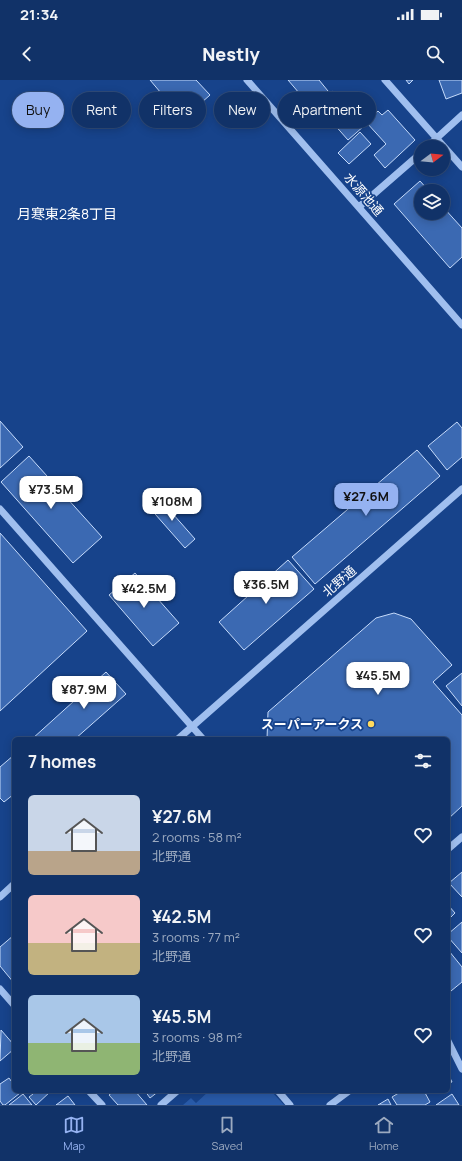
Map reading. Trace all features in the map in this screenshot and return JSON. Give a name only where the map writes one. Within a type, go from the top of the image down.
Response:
[{"type":"street","name":"水源池通","points":[[247,80],[462,325]]},
{"type":"street","points":[[385,80],[462,167]]},
{"type":"street","points":[[437,139],[462,115]]},
{"type":"street","points":[[359,207],[414,159]]},
{"type":"street","name":"北野通","points":[[180,737],[462,489]]},
{"type":"street","points":[[0,509],[201,737]]},
{"type":"street","points":[[450,847],[462,837]]},
{"type":"street","points":[[0,897],[12,886]]},
{"type":"street","points":[[0,990],[12,1003]]},
{"type":"street","points":[[450,1045],[462,1069]]},
{"type":"street","points":[[91,1093],[102,1105]]},
{"type":"street","points":[[161,1105],[175,1093]]},
{"type":"street","points":[[280,1093],[290,1105]]},
{"type":"street","points":[[330,1105],[346,1093]]},
{"type":"shaded area","points":[[207,1093],[273,1093],[284,1105],[183,1105],[191,1098],[196,1103]]},
{"type":"building","points":[[150,80],[196,80],[210,95],[206,99],[206,92],[160,92]]},
{"type":"building","points":[[288,80],[319,80],[328,91],[327,92],[298,92]]},
{"type":"building","points":[[406,80],[413,80],[409,84]]},
{"type":"building","points":[[439,80],[462,80],[462,93],[446,99]]},
{"type":"building","points":[[388,110],[415,140],[385,168],[374,155],[386,144],[371,128],[376,128],[376,113],[378,111],[382,115]]},
{"type":"building","points":[[337,128],[362,128],[348,140]]},
{"type":"building","points":[[360,132],[371,144],[349,164],[338,153]]},
{"type":"building","points":[[414,186],[414,220],[450,220],[450,215],[462,228],[462,257],[450,268],[394,204]]},
{"type":"building","points":[[0,421],[23,447],[0,468]]},
{"type":"building","points":[[457,422],[462,428],[462,457],[447,470],[428,446]]},
{"type":"building","points":[[417,450],[440,476],[315,584],[292,557]]},
{"type":"building","points":[[29,456],[102,537],[73,563],[1,482]]},
{"type":"building","points":[[158,497],[195,539],[185,548],[148,506]]},
{"type":"building","points":[[0,533],[87,631],[0,711]]},
{"type":"building","points":[[288,560],[314,589],[244,650],[219,622]]},
{"type":"building","points":[[135,573],[179,623],[153,646],[109,595]]},
{"type":"building","points":[[394,613],[411,619],[452,665],[433,682],[462,715],[462,806],[450,817],[450,737],[267,737],[268,712],[376,618]]},
{"type":"building","points":[[106,672],[126,694],[77,737],[34,737]]},
{"type":"building","points":[[462,673],[462,706],[446,686]]},
{"type":"building","points":[[12,757],[12,796],[4,802],[0,798],[0,767]]},
{"type":"building","points":[[462,872],[462,897],[450,884],[450,882]]},
{"type":"building","points":[[450,907],[455,913],[450,918]]},
{"type":"building","points":[[462,922],[462,953],[450,939],[450,932]]},
{"type":"building","points":[[12,937],[12,981],[0,966],[0,947]]},
{"type":"building","points":[[450,952],[462,967],[462,982],[451,991]]},
{"type":"building","points":[[1,1030],[12,1043],[12,1051],[0,1061]]},
{"type":"building","points":[[9,1078],[12,1082],[12,1093],[20,1093],[3,1105],[0,1101],[0,1084]]},
{"type":"building","points":[[32,1093],[49,1093],[36,1105],[29,1097]]},
{"type":"building","points":[[112,1093],[137,1093],[147,1105],[118,1105],[109,1095]]},
{"type":"building","points":[[146,1093],[156,1093],[150,1098]]},
{"type":"building","points":[[399,1093],[425,1093],[430,1102],[425,1105],[397,1105],[392,1097]]},
{"type":"building","points":[[23,1094],[32,1105],[9,1105]]},
{"type":"building","points":[[452,1094],[459,1105],[436,1105]]},
{"type":"building","points":[[68,1096],[75,1105],[56,1105]]},
{"type":"building","points":[[388,1099],[391,1105],[378,1105]]},
{"type":"place","name":"スーパーアークス","points":[[371,724]]},
{"type":"district","name":"月寒東2条8丁目","points":[[67,213]]}]
